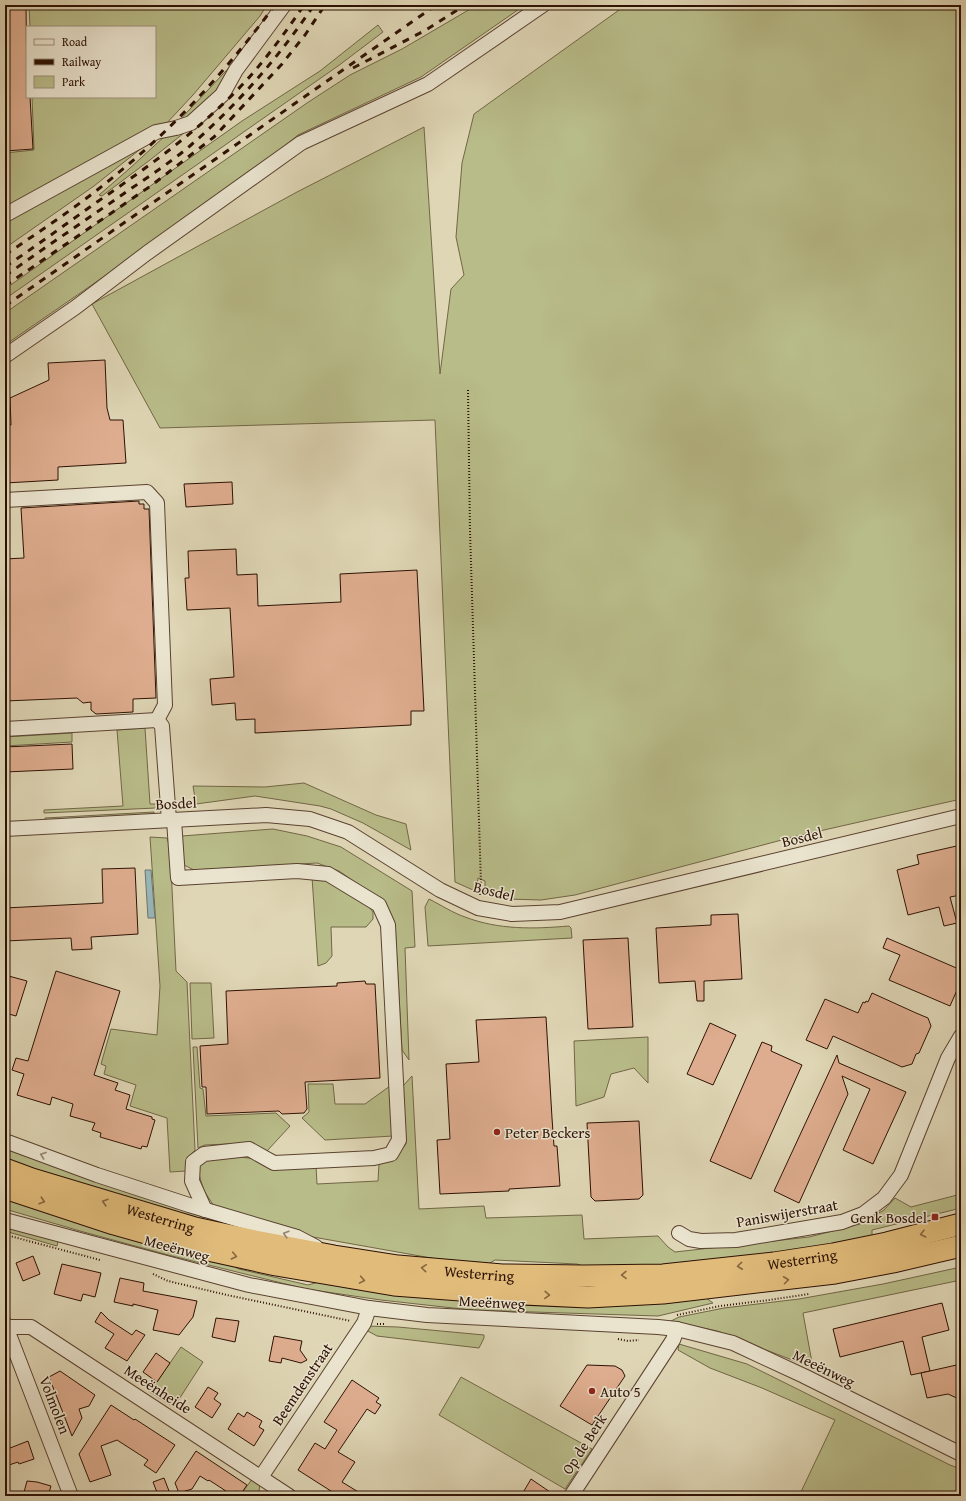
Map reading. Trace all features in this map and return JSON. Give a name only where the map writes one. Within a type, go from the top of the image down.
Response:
[{"type":"highway","name":"Westerring","points":[[5,1169],[32,1179],[194,1228],[334,1256],[398,1266],[502,1275],[662,1275],[774,1263],[833,1254],[887,1243],[961,1224]]},
{"type":"highway","name":"Westerring","points":[[5,1188],[114,1224],[185,1244],[276,1265],[394,1285],[500,1293],[588,1297],[663,1293],[835,1274],[961,1246]]},
{"type":"street","points":[[5,214],[156,132],[191,123],[222,95],[236,70],[284,5]]},
{"type":"street","points":[[5,356],[76,307],[146,253],[301,143],[428,84],[543,5]]},
{"type":"street","points":[[5,500],[147,492],[157,503],[165,705],[157,720]]},
{"type":"street","points":[[5,729],[157,720]]},
{"type":"street","points":[[157,720],[162,726],[178,878],[297,871],[328,874],[379,905],[388,925],[399,1140],[391,1154],[374,1158],[274,1163],[249,1150],[204,1154],[193,1162],[192,1181],[205,1210]]},
{"type":"street","name":"Bosdel","points":[[5,829],[266,815],[310,819],[348,832],[440,890],[478,908],[512,914],[560,912],[961,816]]},
{"type":"street","name":"Paniswijerstraat","points":[[679,1233],[689,1239],[701,1241],[736,1240],[842,1222],[863,1214],[884,1198],[901,1175],[948,1058],[961,1036]]},
{"type":"street","points":[[5,1141],[97,1175],[173,1200],[297,1237],[334,1256]]},
{"type":"street","points":[[173,1200],[192,1181]]},
{"type":"street","name":"Meeënweg","points":[[5,1220],[249,1285],[369,1308],[427,1315],[677,1329],[733,1343],[804,1376],[961,1454]]},
{"type":"street","name":"Beemdenstraat","points":[[261,1477],[364,1324],[369,1308]]},
{"type":"street","name":"Meeënheide","points":[[6,1325],[32,1327],[261,1477],[270,1492],[289,1496]]},
{"type":"street","name":"Volmolen","points":[[6,1325],[71,1496]]},
{"type":"street","name":"Op de Berk","points":[[571,1496],[673,1340],[677,1329]]},
{"type":"path","points":[[468,390],[470,539],[481,885],[478,896],[486,898]]},
{"type":"green space","points":[[29,5],[267,5],[260,16],[193,95],[164,126],[5,211],[5,153],[34,150],[32,98],[156,98],[156,26],[30,26]]},
{"type":"green space","points":[[477,5],[525,5],[421,77],[298,135],[238,184],[5,345],[5,313],[307,103],[350,75],[402,49]]},
{"type":"green space","points":[[626,5],[961,5],[961,799],[793,837],[575,895],[541,900],[507,899],[485,893],[485,881],[478,878],[477,887],[473,890],[455,882],[435,420],[160,428],[92,304],[297,192],[424,127],[440,374],[451,289],[464,275],[456,237],[462,163],[474,114]]},
{"type":"green space","points":[[378,25],[383,32],[338,66],[5,299],[5,289],[242,121],[320,71]]},
{"type":"green space","points":[[239,57],[205,106],[175,125]]},
{"type":"green space","points":[[189,129],[102,196],[99,195],[166,135]]},
{"type":"green space","points":[[143,147],[94,186],[5,248],[5,217]]},
{"type":"green space","points":[[145,728],[150,804],[159,804],[156,808],[44,813],[44,810],[123,806],[117,730]]},
{"type":"green space","points":[[72,733],[72,742],[5,746],[5,737]]},
{"type":"green space","points":[[304,783],[376,815],[406,824],[411,850],[363,823],[331,809],[255,796],[196,804],[193,786],[265,787]]},
{"type":"green space","points":[[154,812],[154,814],[45,820],[45,818]]},
{"type":"green space","points":[[273,829],[307,836],[341,847],[412,891],[415,947],[405,948],[409,1060],[402,1050],[395,925],[384,902],[339,871],[317,863],[194,870],[184,865],[182,836]]},
{"type":"green space","points":[[150,837],[167,838],[170,847],[176,971],[187,982],[195,1150],[188,1158],[186,1171],[170,1172],[167,1118],[130,1106],[136,1085],[104,1074],[106,1066],[101,1064],[111,1029],[157,1035],[160,986]]},
{"type":"green space","points":[[312,877],[329,880],[366,903],[373,912],[373,919],[366,927],[331,927],[332,956],[326,963],[318,966]]},
{"type":"green space","points":[[429,899],[460,915],[491,924],[517,928],[569,926],[571,928],[572,938],[428,946],[425,907]]},
{"type":"green space","points":[[190,983],[211,983],[214,1038],[192,1039]]},
{"type":"green space","points":[[648,1037],[648,1083],[634,1068],[611,1074],[604,1097],[576,1106],[574,1041]]},
{"type":"green space","points":[[193,1047],[197,1047],[200,1088],[203,1089],[206,1116],[276,1113],[290,1126],[267,1151],[249,1143],[205,1145],[198,1148]]},
{"type":"green space","points":[[412,1076],[419,1209],[484,1206],[486,1218],[582,1215],[584,1239],[658,1236],[675,1252],[809,1237],[860,1224],[884,1210],[895,1198],[911,1207],[961,1194],[961,1208],[872,1230],[872,1238],[809,1250],[676,1266],[585,1267],[577,1264],[495,1260],[485,1266],[448,1261],[313,1237],[214,1206],[204,1191],[198,1166],[207,1159],[240,1157],[316,1166],[317,1184],[378,1181],[379,1164],[395,1157],[406,1144],[403,1086]]},
{"type":"green space","points":[[308,1084],[333,1084],[335,1104],[365,1104],[390,1086],[393,1136],[325,1140],[302,1118],[309,1112]]},
{"type":"green space","points":[[5,1145],[250,1231],[154,1208],[5,1159]]},
{"type":"green space","points":[[5,1197],[228,1263],[239,1269],[308,1285],[322,1281],[705,1297],[713,1303],[658,1316],[471,1310],[381,1300],[306,1289],[168,1255],[5,1209]]},
{"type":"green space","points":[[5,1226],[58,1241],[57,1246],[5,1231]]},
{"type":"green space","points":[[961,1267],[961,1280],[803,1313],[813,1368],[717,1331],[671,1321],[679,1317],[724,1308],[799,1299],[883,1284]]},
{"type":"green space","points":[[366,1326],[398,1327],[484,1335],[484,1338],[479,1348],[377,1336],[366,1330]]},
{"type":"green space","points":[[679,1344],[747,1364],[950,1465],[961,1469],[961,1496],[799,1496],[835,1420],[762,1388],[710,1368],[678,1350]]},
{"type":"green space","points":[[181,1347],[203,1362],[174,1407],[150,1392]]},
{"type":"green space","points":[[461,1377],[592,1449],[565,1489],[439,1415]]},
{"type":"green space","points":[[253,1478],[260,1484],[259,1491],[252,1496],[238,1496],[241,1494]]},
{"type":"water","points":[[145,870],[151,870],[155,918],[148,918]]},
{"type":"building","points":[[5,5],[26,5],[26,98],[30,98],[33,149],[5,151]]},
{"type":"building","points":[[105,360],[107,408],[110,420],[123,420],[126,463],[58,467],[58,480],[5,483],[5,425],[11,425],[10,398],[49,380],[48,363]]},
{"type":"building","points":[[232,482],[233,504],[186,507],[184,484]]},
{"type":"building","points":[[139,501],[139,504],[144,504],[144,509],[149,509],[156,698],[133,699],[133,712],[96,714],[91,710],[91,702],[83,703],[77,698],[5,701],[5,559],[24,558],[21,508]]},
{"type":"building","points":[[236,549],[237,575],[257,574],[258,606],[341,602],[340,574],[417,570],[424,711],[411,711],[411,725],[255,733],[255,719],[236,720],[235,703],[212,705],[210,679],[234,677],[230,608],[187,610],[185,578],[189,578],[188,551]]},
{"type":"building","points":[[72,744],[73,769],[5,772],[5,747]]},
{"type":"building","points":[[961,845],[961,895],[950,897],[957,923],[944,926],[939,907],[908,915],[897,870],[919,864],[917,855]]},
{"type":"building","points":[[135,868],[138,934],[91,937],[92,949],[72,950],[71,938],[5,941],[5,908],[103,903],[102,869]]},
{"type":"building","points":[[738,914],[742,979],[704,981],[704,1001],[697,1001],[695,981],[659,983],[656,928],[711,925],[711,915]]},
{"type":"building","points":[[628,938],[633,1027],[588,1029],[583,940]]},
{"type":"building","points":[[887,938],[961,970],[961,981],[950,1006],[889,980],[900,955],[883,948]]},
{"type":"building","points":[[56,971],[120,991],[94,1075],[118,1083],[115,1090],[130,1095],[126,1109],[152,1117],[152,1119],[155,1120],[147,1147],[142,1146],[141,1149],[100,1137],[101,1133],[92,1130],[95,1123],[70,1116],[73,1104],[52,1097],[50,1105],[17,1095],[24,1074],[12,1070],[16,1058],[28,1061]]},
{"type":"building","points":[[5,975],[27,981],[16,1016],[5,1013]]},
{"type":"building","points":[[365,981],[366,984],[375,984],[380,1078],[305,1082],[307,1109],[304,1113],[282,1114],[279,1111],[207,1114],[206,1087],[202,1087],[200,1046],[228,1044],[226,991],[337,986],[337,983]]},
{"type":"building","points":[[872,993],[928,1018],[931,1026],[919,1053],[916,1054],[912,1064],[902,1067],[833,1036],[827,1049],[806,1040],[825,999],[858,1013],[863,1002],[868,1002]]},
{"type":"building","points":[[546,1017],[554,1146],[557,1146],[560,1186],[509,1189],[509,1191],[440,1194],[437,1140],[450,1139],[446,1064],[479,1062],[476,1020]]},
{"type":"building","points":[[710,1023],[736,1035],[713,1085],[687,1074]]},
{"type":"building","points":[[762,1042],[772,1046],[771,1051],[802,1065],[751,1179],[710,1161]]},
{"type":"building","points":[[837,1055],[839,1063],[906,1092],[873,1164],[843,1150],[870,1089],[842,1076],[848,1094],[799,1203],[774,1191]]},
{"type":"building","points":[[639,1121],[643,1195],[639,1199],[595,1201],[591,1197],[587,1123]]},
{"type":"building","points":[[33,1256],[40,1274],[23,1281],[16,1263]]},
{"type":"building","points":[[62,1264],[101,1273],[95,1297],[83,1294],[81,1301],[54,1294]]},
{"type":"building","points":[[120,1278],[144,1283],[143,1291],[197,1301],[193,1317],[179,1335],[153,1330],[158,1310],[133,1304],[133,1306],[114,1302]]},
{"type":"building","points":[[942,1303],[949,1330],[922,1337],[930,1371],[911,1375],[903,1341],[840,1357],[833,1329]]},
{"type":"building","points":[[101,1312],[109,1320],[132,1335],[136,1330],[145,1335],[127,1361],[105,1348],[114,1334],[95,1322]]},
{"type":"building","points":[[216,1318],[239,1321],[235,1342],[212,1337]]},
{"type":"building","points":[[274,1336],[302,1341],[300,1350],[307,1360],[301,1363],[282,1358],[281,1363],[269,1361]]},
{"type":"building","points":[[156,1353],[170,1363],[157,1382],[143,1372]]},
{"type":"building","points":[[961,1364],[961,1400],[948,1394],[927,1398],[921,1373]]},
{"type":"building","name":"Auto 5","points":[[587,1365],[615,1366],[622,1370],[625,1376],[592,1425],[560,1406]]},
{"type":"building","points":[[60,1371],[95,1395],[89,1406],[79,1409],[82,1418],[72,1436],[49,1377]]},
{"type":"building","points":[[352,1380],[379,1398],[376,1402],[381,1405],[375,1414],[367,1409],[338,1452],[355,1462],[342,1482],[365,1496],[331,1496],[334,1493],[298,1470],[315,1443],[325,1449],[337,1430],[324,1422]]},
{"type":"building","points":[[208,1387],[218,1393],[214,1399],[221,1404],[212,1418],[195,1407]]},
{"type":"building","points":[[111,1405],[175,1445],[156,1473],[144,1465],[148,1460],[117,1440],[101,1446],[111,1475],[90,1482],[79,1454]]},
{"type":"building","points":[[247,1412],[262,1421],[259,1427],[264,1430],[254,1446],[228,1429],[238,1413],[244,1417]]},
{"type":"building","points":[[28,1441],[34,1459],[19,1464],[18,1462],[9,1465],[5,1455],[5,1450]]},
{"type":"building","points":[[196,1451],[247,1485],[241,1494],[235,1491],[232,1495],[200,1476],[192,1489],[179,1493],[175,1483]]},
{"type":"building","points":[[164,1478],[169,1491],[158,1495],[153,1482]]},
{"type":"building","points":[[531,1479],[556,1496],[521,1496]]},
{"type":"building","points":[[27,1481],[51,1486],[48,1496],[23,1496]]},
{"type":"railway","points":[[5,255],[63,216],[140,155],[202,94],[240,50],[275,5]]},
{"type":"railway","points":[[5,267],[147,167],[211,115],[248,79],[277,43],[304,5]]},
{"type":"railway","points":[[5,276],[156,172],[191,145],[225,113],[257,79],[287,43],[314,5]]},
{"type":"railway","points":[[5,286],[152,185],[214,137],[282,64],[305,35],[325,5]]},
{"type":"railway","points":[[5,306],[436,5]]},
{"type":"railway","points":[[353,68],[426,30],[465,5]]},
{"type":"place","name":"Peter Beckers","points":[[497,1132]]},
{"type":"place","name":"Genk Bosdel","points":[[935,1217]]},
{"type":"place","name":"Auto 5","points":[[592,1391]]}]
